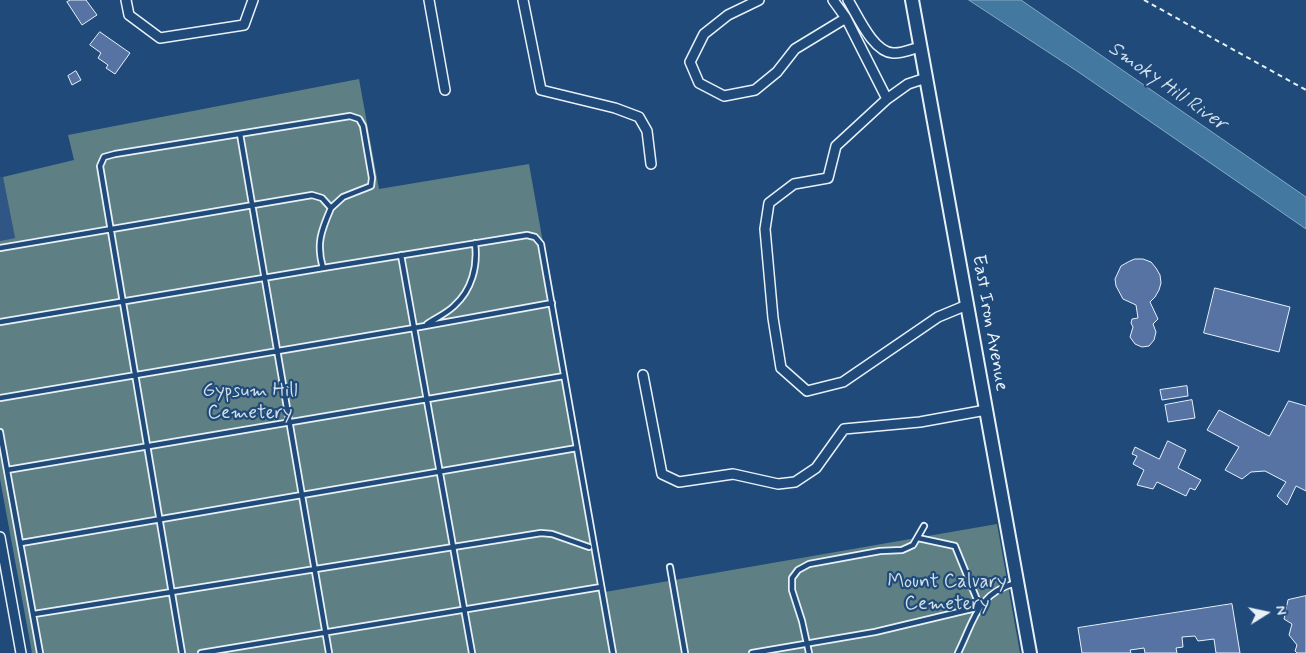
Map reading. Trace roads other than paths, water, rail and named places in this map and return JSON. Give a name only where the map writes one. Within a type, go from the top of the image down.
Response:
[{"type":"street","points":[[126,0],[129,15],[160,38],[244,25],[253,0]]},
{"type":"street","points":[[429,0],[445,90]]},
{"type":"street","points":[[523,0],[541,90],[615,108],[639,117],[646,131],[650,164]]},
{"type":"street","points":[[759,0],[728,15],[704,34],[690,62],[699,83],[724,96],[755,90],[776,72],[795,49],[846,18]]},
{"type":"street","points":[[833,0],[846,18],[887,99]]},
{"type":"street","points":[[848,0],[874,43],[882,50],[893,53],[920,47]]},
{"type":"street","name":"East Iron Avenue","points":[[912,0],[1030,653]]},
{"type":"street","points":[[926,78],[908,84],[887,99],[836,146],[828,178],[794,184],[769,203],[765,229],[781,368],[807,391],[843,382],[938,317],[967,305]]},
{"type":"street","points":[[643,375],[662,474],[679,482],[733,474],[778,484],[795,482],[816,468],[844,429],[920,422],[986,410]]},
{"type":"street","points":[[0,537],[21,653]]},
{"type":"lane","points":[[182,653],[100,166],[104,157],[339,117],[350,116],[359,119],[363,126],[372,178],[371,186],[343,197],[330,208],[322,228],[319,245],[319,255],[323,268]]},
{"type":"lane","points":[[240,134],[329,653]]},
{"type":"lane","points":[[0,248],[312,195],[322,198],[330,208]]},
{"type":"lane","points":[[0,322],[475,243],[527,235],[535,237],[541,244],[613,653]]},
{"type":"lane","points":[[424,326],[454,306],[467,291],[474,272],[475,243]]},
{"type":"lane","points":[[401,255],[472,653]]},
{"type":"lane","points":[[0,398],[552,303]]},
{"type":"lane","points":[[7,470],[564,376]]},
{"type":"lane","points":[[0,432],[40,653]]},
{"type":"lane","points":[[20,543],[577,448]]},
{"type":"lane","points":[[809,653],[792,590],[792,578],[798,570],[809,564],[880,551],[902,550],[913,545],[924,526]]},
{"type":"lane","points":[[34,614],[541,533],[552,534],[589,547]]},
{"type":"lane","points":[[918,538],[954,546],[980,608]]},
{"type":"lane","points":[[670,567],[685,653]]},
{"type":"lane","points":[[958,653],[980,608],[990,594],[1002,586],[1017,582]]},
{"type":"lane","points":[[201,653],[602,588]]},
{"type":"lane","points":[[752,653],[875,632],[980,608]]},
{"type":"water label","name":"Smoky Hill River","points":[[1167,87]]},
{"type":"park label","name":"Gypsum Hill Cemetery","points":[[250,403]]},
{"type":"park label","name":"Mount Calvary Cemetery","points":[[947,594]]}]
